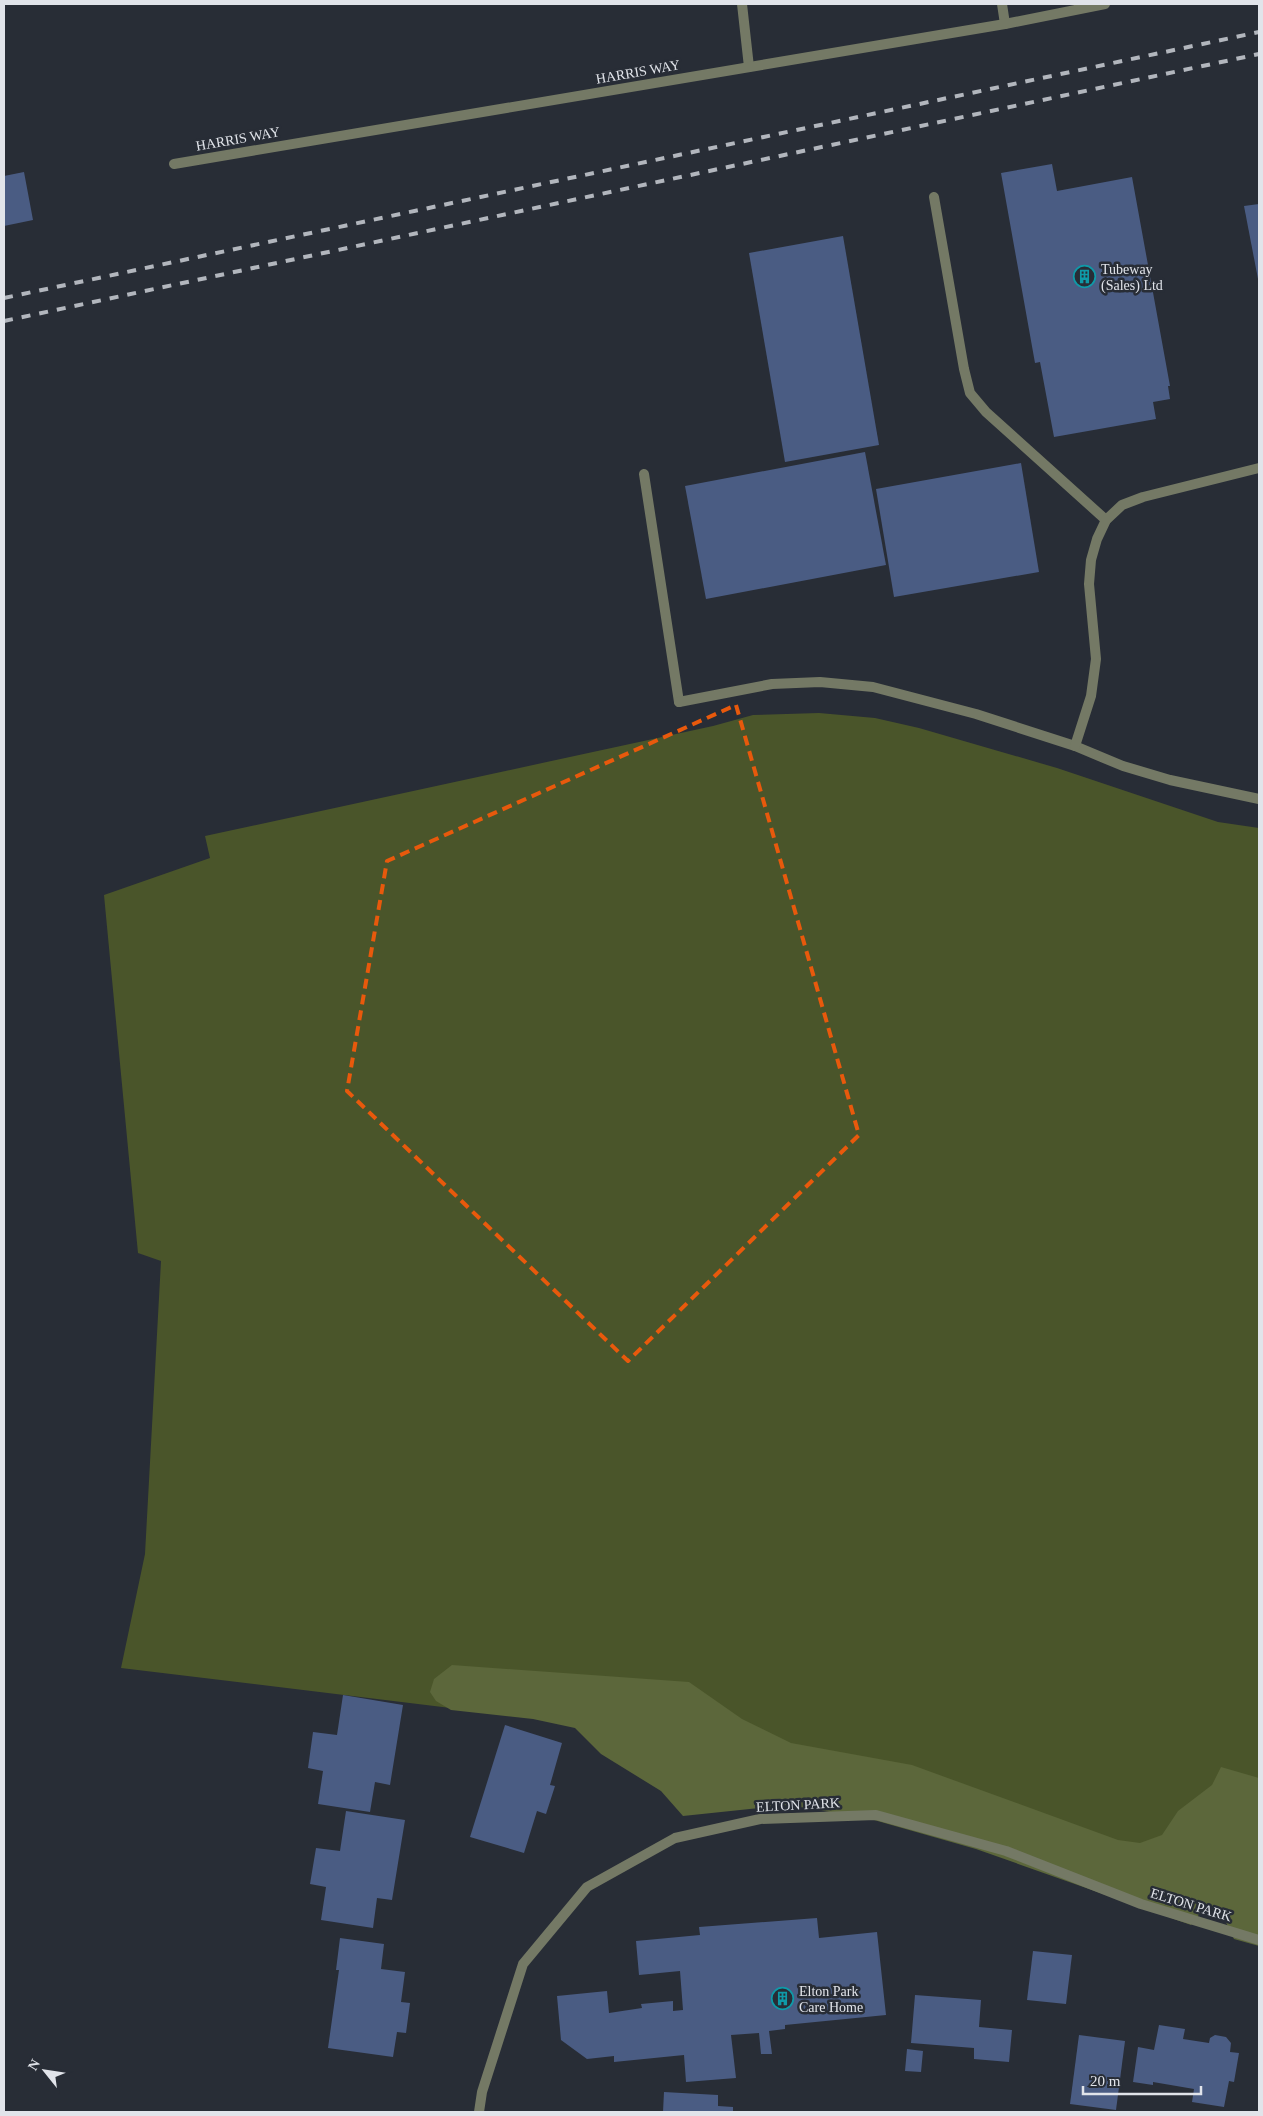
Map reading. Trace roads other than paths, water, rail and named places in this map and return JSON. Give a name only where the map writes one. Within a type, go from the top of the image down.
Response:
[{"type":"street","points":[[742,4],[749,67]]},
{"type":"street","points":[[1002,4],[1005,24]]},
{"type":"street","name":"HARRIS WAY","points":[[174,164],[1005,24],[1105,4]]},
{"type":"street","points":[[934,197],[964,369],[970,393],[986,412],[1106,520]]},
{"type":"street","points":[[1075,746],[1091,696],[1096,659],[1089,584],[1091,560],[1097,539],[1106,520],[1122,505],[1142,497],[1259,468]]},
{"type":"street","points":[[644,474],[679,702],[772,684],[820,682],[873,687],[976,714],[1075,746],[1123,766],[1170,780],[1259,799]]},
{"type":"street","name":"ELTON PARK","points":[[479,2112],[482,2092],[523,1964],[587,1887],[675,1838],[760,1819],[876,1816],[1006,1851],[1141,1904],[1259,1940]]},
{"type":"railway","points":[[4,298],[1259,32]]},
{"type":"railway","points":[[4,321],[1259,54]]},
{"type":"place","name":"Tubeway (Sales) Ltd","points":[[1085,277]]},
{"type":"place","name":"Elton Park Care Home","points":[[783,1999]]}]
